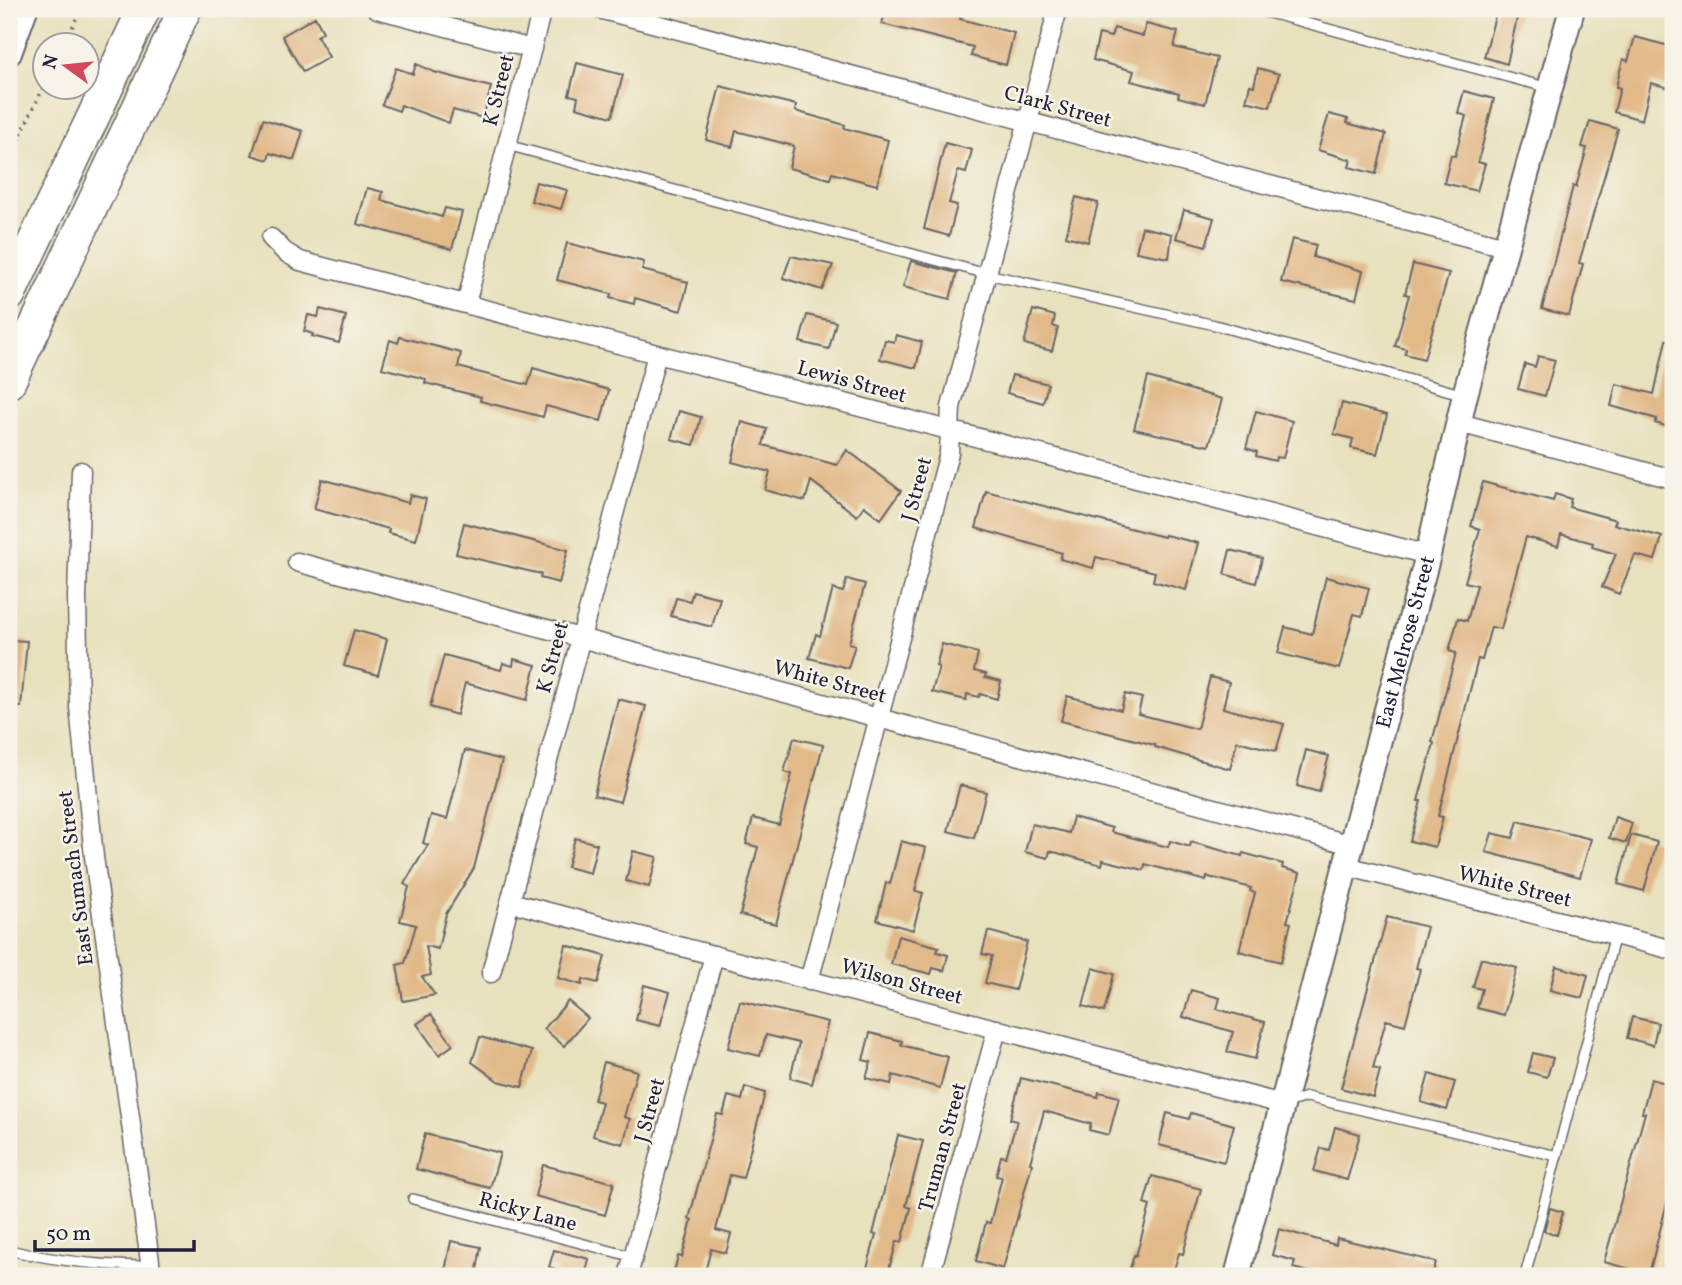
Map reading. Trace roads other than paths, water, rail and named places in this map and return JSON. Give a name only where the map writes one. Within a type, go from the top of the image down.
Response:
[{"type":"highway","points":[[9,295],[144,9]]},
{"type":"highway","points":[[9,382],[185,9]]},
{"type":"main road","points":[[9,53],[25,9]]},
{"type":"main road","name":"East Melrose Street","points":[[1237,1276],[1429,555],[1465,395],[1572,9]]},
{"type":"street","points":[[377,9],[532,49]]},
{"type":"street","name":"K Street","points":[[466,304],[542,9]]},
{"type":"street","name":"Clark Street","points":[[599,9],[1505,247]]},
{"type":"street","name":"J Street","points":[[809,981],[949,453],[951,407],[1058,9]]},
{"type":"street","name":"Lewis Street","points":[[271,238],[285,252],[300,261],[1429,555]]},
{"type":"street","name":"K Street","points":[[491,973],[657,354]]},
{"type":"street","points":[[1459,423],[1673,479]]},
{"type":"street","name":"East Sumach Street","points":[[81,471],[77,597],[79,707],[94,857],[151,1271]]},
{"type":"street","name":"White Street","points":[[297,562],[879,718],[1673,950]]},
{"type":"street","name":"Wilson Street","points":[[510,902],[1283,1104]]},
{"type":"street","name":"J Street","points":[[628,1276],[714,955]]},
{"type":"street","name":"Truman Street","points":[[930,1276],[997,1030]]},
{"type":"lane","points":[[1254,9],[1549,88]]},
{"type":"lane","points":[[507,145],[986,274],[1215,325],[1465,395]]},
{"type":"lane","points":[[1525,1276],[1615,935]]},
{"type":"lane","points":[[1283,1104],[1307,1097],[1557,1156]]},
{"type":"lane","name":"Ricky Lane","points":[[413,1199],[634,1257]]},
{"type":"lane","points":[[9,1250],[68,1262],[151,1271]]}]
